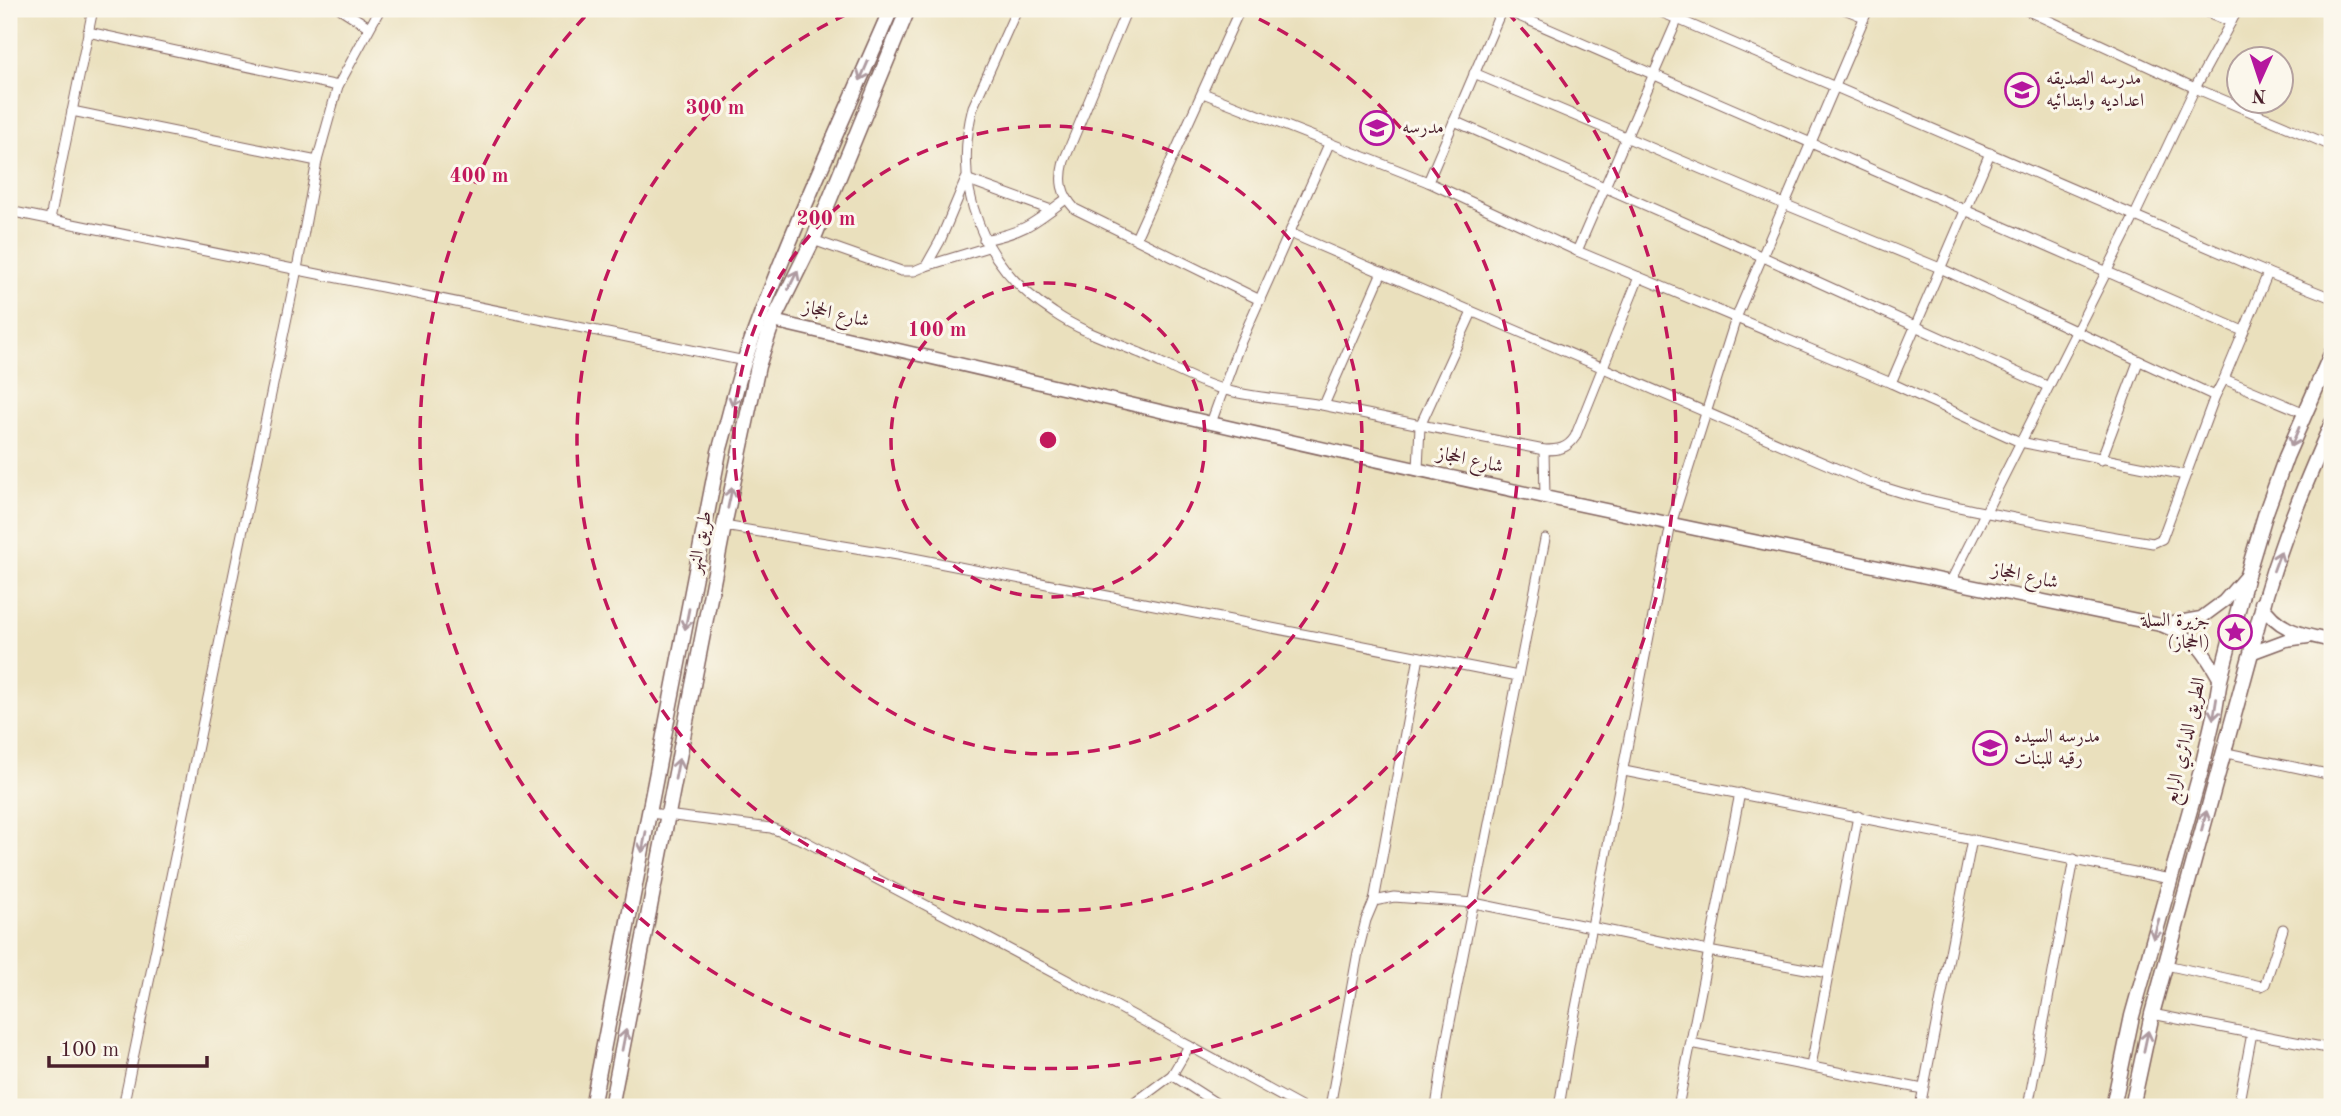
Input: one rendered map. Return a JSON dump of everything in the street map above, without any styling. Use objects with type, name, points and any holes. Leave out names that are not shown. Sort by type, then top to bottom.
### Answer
[{"type":"main road","name":"طريق النهر","points":[[592,1107],[719,452],[745,361],[797,226],[891,9]]},
{"type":"main road","name":"طريق النهر","points":[[611,1107],[724,526],[758,366],[773,321],[813,240],[908,9]]},
{"type":"main road","name":"شارع الحجاز","points":[[773,321],[1545,497],[2161,625],[2187,635],[2196,643],[2220,680]]},
{"type":"main road","name":"الطريق الدائري الرابع","points":[[2113,1107],[2133,1016],[2202,766],[2220,680],[2247,575],[2266,512],[2332,352]]},
{"type":"main road","name":"الطريق الدائري الرابع","points":[[2132,1107],[2152,1014],[2251,653],[2261,603],[2290,523],[2332,423]]},
{"type":"main road","name":"شارع الحجاز","points":[[2161,625],[2201,618],[2224,601],[2247,575]]},
{"type":"main road","points":[[2261,603],[2277,624],[2332,641]]},
{"type":"main road","points":[[2251,653],[2286,640],[2315,637]]},
{"type":"street","points":[[9,20],[11,9]]},
{"type":"street","points":[[50,219],[92,10],[78,9]]},
{"type":"street","points":[[341,9],[369,27]]},
{"type":"street","points":[[123,1107],[297,269],[317,161],[338,86],[380,9]]},
{"type":"street","points":[[1017,9],[973,107],[965,146],[966,179],[986,244],[1028,294],[1053,313],[1223,390],[1324,405],[1544,450],[1558,450],[1571,443],[1604,368],[1639,277]]},
{"type":"street","points":[[1127,9],[1064,161],[1060,175],[1061,188],[1066,199],[1075,209],[1260,300]]},
{"type":"street","points":[[1136,238],[1240,9]]},
{"type":"street","points":[[1428,182],[1503,9],[2243,331]]},
{"type":"street","points":[[1654,9],[2332,298]]},
{"type":"street","points":[[1577,251],[1682,9]]},
{"type":"street","points":[[1559,1107],[1572,1028],[1671,524],[1736,318],[1866,13],[1844,9]]},
{"type":"street","points":[[2024,9],[2048,13],[2195,88],[2332,146]]},
{"type":"street","points":[[2200,9],[2231,22]]},
{"type":"street","points":[[1951,582],[2135,215],[2195,88],[2238,9]]},
{"type":"street","points":[[88,32],[338,86]]},
{"type":"street","points":[[1474,73],[1940,268],[2215,396]]},
{"type":"street","points":[[1203,93],[1428,182],[1577,251],[1891,383],[2020,442],[2185,475]]},
{"type":"street","points":[[72,111],[317,161]]},
{"type":"street","points":[[1454,121],[2047,386]]},
{"type":"street","points":[[1211,423],[1260,300],[1329,144]]},
{"type":"street","points":[[1891,383],[1990,153]]},
{"type":"street","points":[[926,266],[966,179]]},
{"type":"street","points":[[966,179],[1051,210]]},
{"type":"street","points":[[813,240],[901,271],[914,271],[1025,229],[1066,199]]},
{"type":"street","points":[[9,211],[745,361]]},
{"type":"street","points":[[1290,233],[1706,413],[1906,496],[2153,543],[2162,539],[2215,396],[2268,273]]},
{"type":"street","points":[[1324,405],[1382,272]]},
{"type":"street","points":[[1418,469],[1420,426],[1472,312]]},
{"type":"street","points":[[2101,460],[2138,362]]},
{"type":"street","points":[[2224,379],[2305,413]]},
{"type":"street","points":[[1544,450],[1545,497]]},
{"type":"street","points":[[724,526],[898,555],[1518,676]]},
{"type":"street","points":[[1436,1107],[1446,1042],[1545,539]]},
{"type":"street","points":[[1330,1107],[1358,952],[1374,901],[1419,657]]},
{"type":"street","points":[[2222,752],[2332,775]]},
{"type":"street","points":[[1624,771],[2170,879]]},
{"type":"street","points":[[1678,1107],[1740,793]]},
{"type":"street","points":[[650,813],[771,828],[803,840],[1301,1107]]},
{"type":"street","points":[[1811,1066],[1858,817]]},
{"type":"street","points":[[1920,1107],[1972,839]]},
{"type":"street","points":[[2028,1107],[2074,859]]},
{"type":"street","points":[[1374,901],[1394,897],[1474,903],[1708,951],[1828,972]]},
{"type":"street","points":[[2165,965],[2260,986],[2265,984],[2283,929]]},
{"type":"street","points":[[2152,1014],[2332,1049]]},
{"type":"street","points":[[2238,1107],[2252,1033]]},
{"type":"street","points":[[1691,1043],[1923,1089]]},
{"type":"street","points":[[1129,1107],[1172,1075],[1189,1045]]},
{"type":"street","points":[[1172,1075],[1222,1107]]},
{"type":"place","name":"مدرسه الصديقه اعداديه وابتدائيه","points":[[2022,90]]},
{"type":"place","name":"مدرسه","points":[[1377,128]]},
{"type":"place","name":"جزيرة السلة (الحجاز)","points":[[2235,632]]},
{"type":"place","name":"مدرسه السيده رقيه للبنات","points":[[1990,748]]}]
